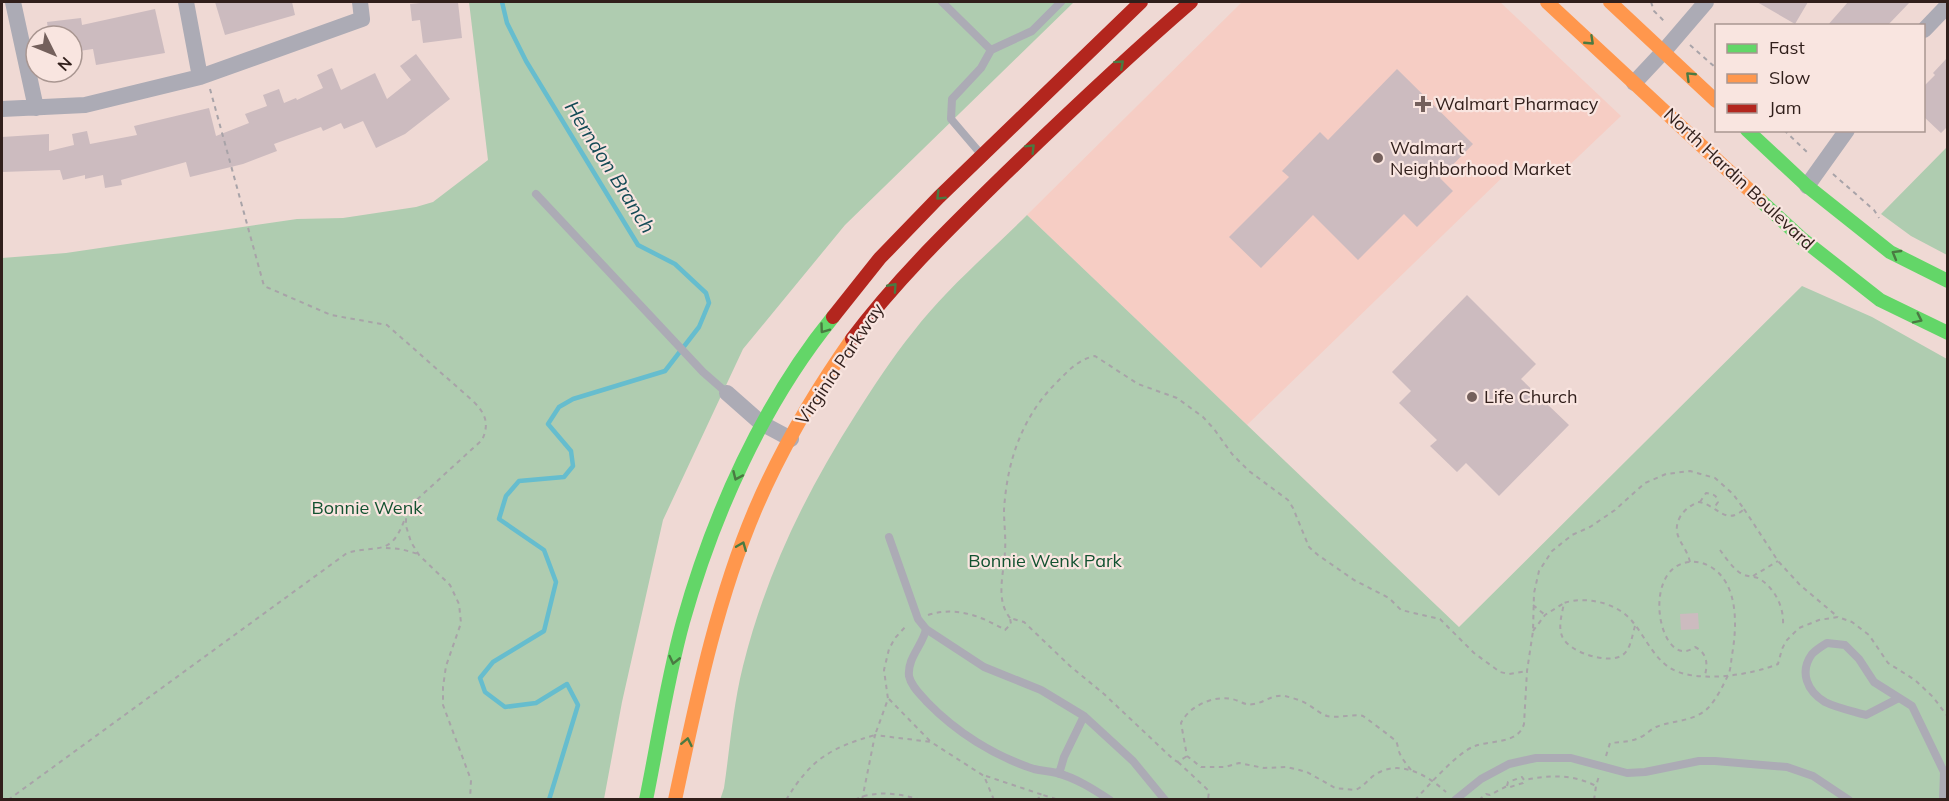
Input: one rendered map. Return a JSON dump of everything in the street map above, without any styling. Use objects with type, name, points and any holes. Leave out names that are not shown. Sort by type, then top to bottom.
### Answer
[{"type":"main road","name":"Virginia Parkway","points":[[675,800],[719,612],[738,557],[773,471],[811,402],[842,353],[885,296],[954,222],[992,165],[1141,2]]},
{"type":"main road","name":"Virginia Parkway","points":[[646,800],[671,671],[686,611],[717,521],[761,423],[821,332],[867,274],[931,205],[992,165],[1079,101],[1191,2]]},
{"type":"main road","name":"North Hardin Boulevard","points":[[1547,2],[1802,238],[1880,300],[1947,333]]},
{"type":"main road","points":[[1610,2],[1715,100]]},
{"type":"main road","points":[[1749,132],[1807,186],[1890,252],[1947,281]]},
{"type":"street","points":[[13,2],[36,108]]},
{"type":"street","points":[[186,2],[203,76]]},
{"type":"street","points":[[2,109],[85,105],[203,76],[362,19],[360,2]]},
{"type":"street","points":[[1634,83],[1706,2]]},
{"type":"street","points":[[1925,28],[1947,5]]},
{"type":"street","points":[[1807,186],[1846,132]]},
{"type":"street","points":[[727,393],[761,423],[791,440]]},
{"type":"lane","points":[[942,2],[992,50]]},
{"type":"lane","points":[[992,165],[951,119],[952,99],[981,68],[992,50],[1032,31],[1061,2]]},
{"type":"lane","points":[[536,194],[703,372],[727,393]]},
{"type":"lane","points":[[889,537],[918,619],[926,629],[984,667],[1041,690],[1084,716],[1133,760],[1166,800]]},
{"type":"lane","points":[[926,629],[924,638],[914,656],[909,677],[913,686],[947,722],[996,753],[1036,770],[1059,774],[1088,786],[1110,800]]},
{"type":"lane","points":[[1899,698],[1866,715],[1826,702],[1813,692],[1806,682],[1805,670],[1813,653],[1827,643],[1845,645],[1859,659],[1874,682],[1912,706],[1944,772],[1943,800]]},
{"type":"lane","points":[[1059,774],[1064,757],[1084,716]]},
{"type":"lane","points":[[1451,797],[1509,764],[1536,758],[1571,758],[1627,772],[1646,772],[1699,761],[1787,767],[1813,776],[1849,800]]},
{"type":"path","points":[[203,76],[264,286],[331,315],[387,325],[473,401],[483,411],[486,418],[487,425],[482,440],[411,505],[398,536],[383,548]]},
{"type":"path","points":[[862,797],[875,735],[888,699],[885,670],[889,649],[901,629],[918,619],[938,612],[967,613],[984,618],[1005,630],[1011,624],[1001,600],[1005,554],[1004,513],[1010,464],[1031,414],[1050,389],[1081,361],[1095,356],[1138,384],[1177,398],[1203,417],[1215,429],[1232,454],[1249,471],[1288,500],[1309,547],[1318,555],[1354,580],[1389,598],[1401,610],[1440,619],[1474,653],[1500,672],[1509,674],[1527,670]]},
{"type":"path","points":[[1415,800],[1462,754],[1474,746],[1515,736],[1522,730],[1536,581],[1539,571],[1552,551],[1572,535],[1590,527],[1615,510],[1645,483],[1676,472],[1690,471],[1715,478],[1725,486],[1744,509],[1778,561],[1800,585],[1838,617],[1852,622],[1869,635],[1887,663],[1915,680],[1933,697],[1947,717]]},
{"type":"path","points":[[1690,562],[1688,553],[1677,534],[1676,525],[1684,510],[1700,502],[1706,493],[1713,494],[1717,498],[1718,502],[1714,508]]},
{"type":"path","points":[[1700,502],[1705,502],[1720,515],[1729,516],[1740,513],[1744,509]]},
{"type":"path","points":[[406,518],[408,535],[419,555],[450,585],[459,604],[461,623],[446,666],[443,705],[471,780],[470,800]]},
{"type":"path","points":[[8,800],[347,553],[361,549],[383,548],[401,549],[419,555]]},
{"type":"path","points":[[1720,550],[1736,569],[1743,574],[1760,579],[1767,586],[1780,603],[1783,624]]},
{"type":"path","points":[[1753,576],[1778,561]]},
{"type":"path","points":[[1594,800],[1596,786],[1610,743],[1634,740],[1656,727],[1698,715],[1712,704],[1727,675],[1735,634],[1731,591],[1722,576],[1714,569],[1706,564],[1690,562],[1676,566],[1665,577],[1660,594],[1661,621],[1672,647],[1681,652],[1689,652],[1695,647],[1705,655],[1706,675]]},
{"type":"path","points":[[1533,631],[1545,615],[1563,603],[1575,600],[1601,603],[1624,614],[1632,621],[1655,653],[1670,668],[1681,672],[1727,675],[1753,673],[1779,664],[1786,641],[1799,628],[1819,620],[1838,617]]},
{"type":"path","points":[[1563,603],[1561,634],[1566,643],[1584,653],[1607,658],[1622,656],[1628,650],[1635,626]]},
{"type":"path","points":[[1533,605],[1545,615]]},
{"type":"path","points":[[1010,618],[1024,622],[1070,666],[1104,694],[1158,747],[1178,762],[1209,791],[1208,800]]},
{"type":"path","points":[[1411,770],[1400,755],[1392,736],[1378,728],[1366,717],[1359,714],[1341,717],[1326,715],[1317,712],[1304,702],[1277,696],[1254,704],[1241,704],[1237,700],[1226,698],[1201,704],[1195,707],[1181,723],[1186,756],[1201,767],[1225,767],[1239,763],[1264,768],[1287,767],[1307,772],[1335,788],[1346,790],[1360,788],[1373,776],[1394,767],[1411,770],[1433,782],[1451,797]]},
{"type":"path","points":[[888,699],[931,742],[984,776],[1059,800]]},
{"type":"path","points":[[786,800],[797,781],[812,764],[831,751],[853,742],[875,735],[931,742]]},
{"type":"path","points":[[1178,762],[1186,756]]},
{"type":"path","points":[[984,776],[994,800]]},
{"type":"path","points":[[1479,800],[1486,794],[1490,795],[1507,786],[1508,782],[1522,777],[1524,780],[1550,776],[1581,778],[1596,786]]},
{"type":"path","points":[[1507,786],[1510,788],[1523,783],[1524,780]]},
{"type":"path","points":[[855,800],[874,794],[912,797],[920,800]]},
{"type":"path","points":[[1036,800],[1043,795]]},
{"type":"path","points":[[1489,800],[1490,795]]},
{"type":"shaded area","points":[[1242,2],[1500,2],[1621,116],[1559,175],[1510,170],[1247,425],[1027,215]]},
{"type":"green space","name":"Bonnie Wenk","points":[[469,2],[1074,2],[845,225],[743,349],[663,520],[622,702],[604,799],[2,799],[2,258],[66,253],[297,219],[343,218],[416,207],[433,202],[488,160]]},
{"type":"green space","points":[[1947,147],[1947,255],[1911,236],[1881,214]]},
{"type":"green space","name":"Bonnie Wenk Park","points":[[1027,215],[1459,627],[1802,286],[1872,317],[1947,359],[1947,799],[720,800],[724,788],[734,711],[752,632],[775,567],[820,474],[883,372],[905,342],[954,286]]},
{"type":"building","points":[[215,2],[292,2],[295,15],[225,35]]},
{"type":"building","points":[[458,2],[462,38],[423,43],[420,20],[412,21],[410,4]]},
{"type":"building","points":[[1757,2],[1808,2],[1795,24]]},
{"type":"building","points":[[1848,2],[1910,2],[1889,24],[1829,24]]},
{"type":"building","points":[[155,9],[165,53],[96,65],[93,49],[84,50],[84,25]]},
{"type":"building","points":[[81,18],[82,24],[47,24],[47,22]]},
{"type":"building","points":[[416,54],[450,99],[405,134],[376,148],[363,121],[344,129],[341,123],[323,131],[321,127],[274,144],[277,151],[243,164],[190,177],[186,162],[121,180],[122,185],[105,188],[103,175],[85,179],[85,175],[63,180],[60,170],[2,172],[2,137],[49,134],[49,151],[74,145],[72,134],[87,131],[90,144],[137,135],[134,126],[209,108],[216,136],[249,123],[245,114],[267,106],[263,95],[279,89],[284,103],[296,98],[297,100],[323,88],[317,75],[332,68],[341,90],[375,73],[387,99],[411,80],[400,66]]},
{"type":"building","points":[[1947,58],[1947,127],[1941,133],[1925,118],[1925,85],[1935,75],[1933,73]]},
{"type":"building","name":"Walmart Neighborhood Market","points":[[1397,69],[1473,144],[1440,178],[1453,191],[1417,227],[1404,214],[1358,260],[1313,215],[1261,268],[1229,237],[1289,177],[1282,171],[1320,132],[1328,140]]},
{"type":"building","name":"Life Church","points":[[1467,295],[1536,364],[1521,379],[1569,425],[1499,496],[1466,463],[1457,472],[1430,446],[1437,440],[1399,403],[1411,391],[1392,372]]},
{"type":"building","points":[[1698,613],[1699,629],[1681,630],[1680,614]]},
{"type":"waterway","name":"Herndon Branch","points":[[502,2],[507,23],[526,61],[638,245],[675,264],[706,293],[709,303],[699,327],[665,371],[573,399],[559,407],[548,424],[571,451],[573,466],[564,477],[519,481],[506,496],[499,519],[544,550],[556,582],[544,631],[493,662],[480,678],[485,692],[505,707],[536,703],[567,684],[578,705],[549,800]]},
{"type":"traffic: fast","points":[[1749,132],[1807,186],[1890,252],[1948,281]]},
{"type":"traffic: fast","points":[[1760,200],[1801,238],[1880,300],[1948,333]]},
{"type":"traffic: fast","points":[[646,800],[677,644],[709,541],[725,501],[763,423],[784,386],[833,317]]},
{"type":"traffic: slow","points":[[1547,2],[1760,200]]},
{"type":"traffic: slow","points":[[1610,2],[1715,100]]},
{"type":"traffic: slow","points":[[675,800],[708,653],[741,545],[765,487],[787,443],[824,380],[852,339]]},
{"type":"traffic: jam","points":[[833,317],[880,258],[939,197],[1141,2]]},
{"type":"traffic: jam","points":[[852,339],[906,275],[964,215],[1096,87],[1191,2]]},
{"type":"place","name":"Walmart Pharmacy","points":[[1423,104]]},
{"type":"place","name":"Walmart Neighborhood Market","points":[[1378,158]]},
{"type":"place","name":"Life Church","points":[[1472,397]]}]
